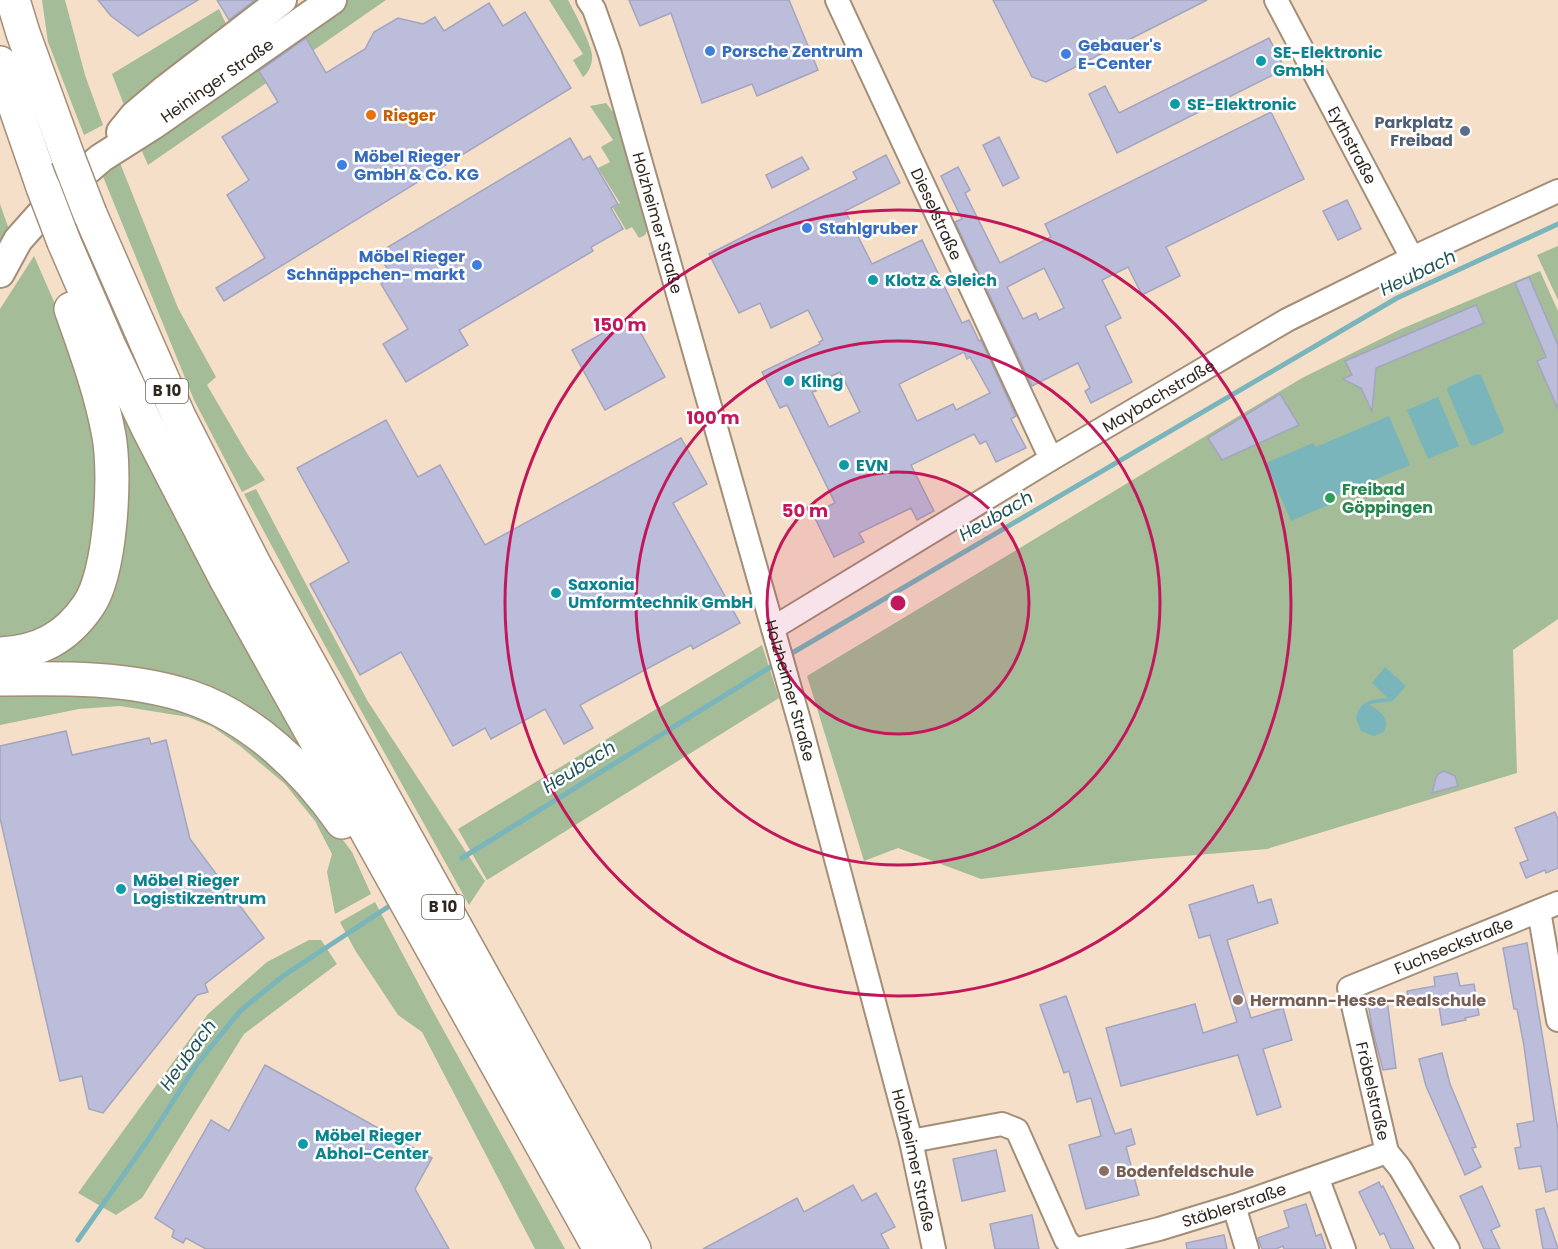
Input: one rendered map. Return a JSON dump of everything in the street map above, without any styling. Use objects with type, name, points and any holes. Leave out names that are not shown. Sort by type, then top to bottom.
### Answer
[{"type":"highway","name":"B 10","points":[[14,0],[23,33],[90,214],[179,417],[254,564],[634,1249]]},
{"type":"highway","points":[[23,33],[28,0]]},
{"type":"highway","name":"B 10","points":[[0,63],[64,242],[109,346],[205,539],[600,1249]]},
{"type":"highway","points":[[0,654],[32,650],[47,644],[72,626],[90,604],[94,595],[111,524],[113,472],[110,438],[102,401],[67,298],[64,242]]},
{"type":"highway","name":"B 10","points":[[0,679],[86,680],[140,686],[190,697],[230,716],[261,736],[296,766],[324,796],[343,824],[374,843]]},
{"type":"main road","name":"Heininger Straße","points":[[101,158],[134,116],[282,0]]},
{"type":"main road","name":"Heininger Straße","points":[[0,273],[18,240],[59,194],[101,158],[153,125],[332,0]]},
{"type":"street","name":"Holzheimer Straße","points":[[588,0],[594,9],[610,54],[787,678],[911,1142],[934,1249]]},
{"type":"street","name":"Dieselstraße","points":[[837,0],[1051,459]]},
{"type":"street","name":"Eythstraße","points":[[1276,0],[1412,258]]},
{"type":"street","name":"Maybachstraße","points":[[774,635],[1051,459],[1287,320],[1412,258],[1558,191]]},
{"type":"street","points":[[1549,907],[1558,1020]]},
{"type":"street","name":"Fuchseckstraße","points":[[1349,988],[1549,907]]},
{"type":"street","name":"Fröbelstraße","points":[[1349,988],[1387,1152],[1400,1168],[1448,1249]]},
{"type":"street","points":[[911,1142],[1002,1124],[1017,1130],[1066,1240],[1076,1249]]},
{"type":"street","name":"Stäblerstraße","points":[[1076,1249],[1161,1239],[1234,1206],[1387,1152]]},
{"type":"street","points":[[1317,1177],[1344,1249]]},
{"type":"street","points":[[1234,1206],[1247,1249]]},
{"type":"green space","points":[[42,0],[65,0],[85,75],[103,125],[84,135],[48,42]]},
{"type":"green space","points":[[348,0],[386,0],[148,165],[138,142]]},
{"type":"green space","points":[[549,0],[568,0],[586,35],[592,58],[589,70],[583,77],[573,60],[583,54]]},
{"type":"green space","points":[[219,9],[226,24],[124,105],[112,74]]},
{"type":"green space","points":[[606,103],[614,113],[647,221],[648,229],[645,235],[639,238],[632,227],[626,230],[613,208],[620,203],[598,168],[610,162],[601,147],[613,140],[590,106]]},
{"type":"green space","points":[[118,158],[178,308],[216,377],[207,385],[265,480],[242,492],[194,400],[102,174]]},
{"type":"green space","points":[[0,204],[12,238],[0,250]]},
{"type":"green space","points":[[1558,246],[1558,300],[1537,255]]},
{"type":"green space","points":[[34,256],[80,361],[100,429],[91,578],[57,624],[0,641],[0,309]]},
{"type":"green space","name":"Freibad Göppingen","points":[[1540,271],[1558,311],[1558,619],[1513,650],[1517,773],[1267,849],[1150,859],[981,879],[898,848],[864,861],[807,676],[1302,378],[1401,329]]},
{"type":"green space","points":[[112,394],[213,591],[310,759],[266,728],[0,660],[85,623]]},
{"type":"green space","points":[[256,489],[367,700],[485,881],[469,905],[324,644],[244,494]]},
{"type":"green space","points":[[762,645],[779,698],[487,880],[458,829]]},
{"type":"green space","points":[[100,692],[163,699],[240,730],[313,800],[352,852],[371,894],[335,914],[327,872],[332,854],[315,821],[285,784],[240,746],[213,727],[188,717],[120,706],[79,709],[0,725],[0,694]]},
{"type":"green space","points":[[375,902],[565,1249],[535,1249],[422,1032],[398,1015],[355,950],[340,922]]},
{"type":"green space","points":[[309,940],[321,940],[337,964],[244,1034],[142,1198],[116,1215],[78,1193],[208,1014],[267,962]]},
{"type":"water","points":[[1477,374],[1481,375],[1504,430],[1503,433],[1473,446],[1470,444],[1447,390],[1448,387]]},
{"type":"water","points":[[1438,397],[1459,446],[1428,459],[1407,410]]},
{"type":"water","points":[[1389,416],[1410,465],[1336,496],[1337,501],[1291,521],[1266,463],[1313,443],[1316,447]]},
{"type":"water","points":[[1385,667],[1406,686],[1393,701],[1369,704],[1383,715],[1386,722],[1384,732],[1374,736],[1361,731],[1356,718],[1364,704],[1372,700],[1388,698],[1372,683]]},
{"type":"building","points":[[98,0],[198,0],[138,36],[111,16]]},
{"type":"building","points":[[217,0],[255,0],[229,20]]},
{"type":"building","points":[[629,0],[789,0],[818,70],[757,96],[752,84],[702,103],[671,13],[640,26]]},
{"type":"building","name":"Gebauer's E-Center","points":[[993,0],[1207,0],[1046,82],[1032,77]]},
{"type":"building","name":"Möbel Rieger GmbH & Co. KG","points":[[489,3],[503,26],[525,12],[571,88],[224,301],[216,288],[265,258],[227,195],[249,180],[222,137],[278,102],[259,71],[306,38],[326,73],[365,49],[374,32],[398,18],[423,24],[435,17],[444,31]]},
{"type":"building","name":"SE-Elektronic","points":[[1269,38],[1285,69],[1117,153],[1089,94],[1105,86],[1119,113]]},
{"type":"building","points":[[1271,112],[1304,179],[1166,247],[1180,276],[1142,295],[1128,267],[1102,280],[1121,318],[1105,326],[1132,382],[1091,403],[1085,391],[1090,388],[1078,363],[1032,386],[955,222],[962,219],[941,176],[958,167],[970,190],[965,193],[1000,263],[1051,237],[1045,224]],"holes":[[[1044,268],[1064,308],[1039,320],[1036,313],[1023,319],[1007,287]]]},
{"type":"building","points":[[999,137],[1019,178],[1003,186],[983,145]]},
{"type":"building","name":"Möbel Rieger Schnäppchen- markt","points":[[570,138],[583,160],[590,156],[618,204],[611,208],[623,229],[591,247],[593,251],[459,330],[468,345],[406,382],[383,344],[408,329],[381,284],[392,277],[378,253]]},
{"type":"building","points":[[886,155],[900,183],[845,211],[872,264],[922,240],[962,323],[969,320],[979,341],[981,340],[1016,416],[1011,419],[1026,448],[996,462],[986,441],[980,444],[974,434],[911,465],[934,511],[917,520],[911,508],[859,533],[864,542],[834,557],[813,514],[835,503],[787,405],[780,408],[762,372],[820,344],[819,342],[823,340],[808,310],[771,328],[760,303],[739,313],[709,254],[857,179],[853,172]],"holes":[[[964,352],[967,359],[970,357],[990,393],[956,410],[953,404],[917,421],[899,384]],[[840,372],[860,412],[829,427],[812,392],[816,391],[813,385]]]},
{"type":"building","points":[[802,157],[809,169],[772,188],[766,175]]},
{"type":"building","points":[[1347,200],[1361,229],[1338,240],[1323,211]]},
{"type":"building","points":[[1529,277],[1558,345],[1558,409],[1537,361],[1546,357],[1515,283]]},
{"type":"building","points":[[1476,305],[1484,323],[1376,368],[1372,411],[1361,388],[1343,379],[1352,375],[1345,361]]},
{"type":"building","points":[[632,317],[665,377],[605,410],[572,350]]},
{"type":"building","points":[[1280,394],[1299,425],[1222,460],[1208,438]]},
{"type":"building","name":"Saxonia Umformtechnik GmbH","points":[[386,420],[418,477],[440,465],[485,545],[681,438],[707,484],[673,503],[740,623],[693,649],[691,645],[580,705],[593,728],[564,744],[545,709],[491,739],[485,728],[453,746],[401,652],[360,675],[310,584],[349,562],[297,468]]},
{"type":"building","name":"Möbel Rieger Logistikzentrum","points":[[66,731],[72,755],[149,738],[151,744],[166,740],[190,839],[264,938],[205,984],[208,992],[197,995],[103,1113],[89,1109],[82,1076],[60,1081],[0,818],[0,746]]},
{"type":"building","points":[[1444,771],[1455,776],[1458,786],[1432,793],[1438,774]]},
{"type":"building","points":[[1555,812],[1558,819],[1558,868],[1546,873],[1545,870],[1526,878],[1520,863],[1528,860],[1515,828]]},
{"type":"building","name":"Hermann-Hesse-Realschule","points":[[1253,885],[1258,903],[1271,899],[1278,923],[1227,940],[1251,1018],[1283,1008],[1292,1040],[1263,1049],[1281,1107],[1257,1115],[1238,1055],[1121,1086],[1106,1028],[1195,1004],[1203,1033],[1237,1022],[1210,935],[1199,938],[1189,905]]},
{"type":"building","points":[[1527,943],[1558,1130],[1558,1189],[1546,1192],[1541,1166],[1519,1169],[1515,1148],[1521,1147],[1517,1124],[1534,1121],[1524,1046],[1517,1009],[1514,1009],[1503,948]]},
{"type":"building","points":[[1457,973],[1460,986],[1474,984],[1479,1015],[1442,1025],[1438,1000],[1410,1006],[1407,991],[1435,986],[1434,977]]},
{"type":"building","name":"Bodenfeldschule","points":[[1066,996],[1115,1134],[1131,1129],[1135,1144],[1126,1147],[1139,1195],[1086,1209],[1069,1145],[1101,1136],[1091,1098],[1077,1102],[1069,1071],[1064,1073],[1040,1005]]},
{"type":"building","points":[[1387,1000],[1396,1068],[1383,1070],[1368,1003]]},
{"type":"building","points":[[1442,1053],[1450,1084],[1476,1147],[1472,1148],[1481,1167],[1465,1175],[1426,1086],[1419,1059]]},
{"type":"building","name":"Möbel Rieger Abhol-Center","points":[[265,1065],[432,1158],[415,1189],[449,1249],[206,1249],[186,1238],[183,1243],[172,1237],[174,1230],[155,1218],[211,1120],[229,1131]]},
{"type":"building","points":[[996,1150],[1005,1191],[962,1201],[953,1159]]},
{"type":"building","points":[[1379,1182],[1414,1249],[1391,1249],[1384,1233],[1380,1235],[1359,1192]]},
{"type":"building","points":[[853,1185],[862,1201],[876,1193],[895,1227],[881,1234],[889,1249],[703,1249],[797,1198],[804,1212]]},
{"type":"building","points":[[1482,1186],[1500,1226],[1491,1230],[1500,1249],[1484,1249],[1460,1196]]},
{"type":"building","points":[[1306,1204],[1316,1236],[1321,1234],[1326,1249],[1284,1249],[1283,1246],[1276,1249],[1262,1249],[1258,1238],[1289,1227],[1284,1211]]},
{"type":"building","points":[[1544,1208],[1558,1249],[1543,1249],[1536,1210]]},
{"type":"building","points":[[1032,1215],[1039,1249],[995,1249],[990,1224]]},
{"type":"building","points":[[1224,1235],[1227,1249],[1187,1249],[1186,1243]]},
{"type":"waterway","name":"Heubach","points":[[787,656],[1397,298],[1558,224]]},
{"type":"waterway","name":"Heubach","points":[[462,858],[777,663]]},
{"type":"waterway","name":"Heubach","points":[[78,1240],[150,1137],[197,1064],[241,1010],[283,976],[391,905]]},
{"type":"place","name":"Porsche Zentrum","points":[[710,51]]},
{"type":"place","name":"Gebauer's E-Center","points":[[1066,54]]},
{"type":"place","name":"SE-Elektronic GmbH","points":[[1261,61]]},
{"type":"place","name":"SE-Elektronic","points":[[1175,104]]},
{"type":"place","name":"Rieger","points":[[371,115]]},
{"type":"place","name":"Parkplatz Freibad","points":[[1465,131]]},
{"type":"place","name":"Möbel Rieger GmbH & Co. KG","points":[[342,165]]},
{"type":"place","name":"Stahlgruber","points":[[807,228]]},
{"type":"place","name":"Möbel Rieger Schnäppchen- markt","points":[[477,265]]},
{"type":"place","name":"Klotz & Gleich","points":[[873,280]]},
{"type":"place","name":"Kling","points":[[789,381]]},
{"type":"place","name":"EVN","points":[[844,465]]},
{"type":"place","name":"Freibad Göppingen","points":[[1330,498]]},
{"type":"place","name":"Saxonia Umformtechnik GmbH","points":[[556,593]]},
{"type":"place","name":"Möbel Rieger Logistikzentrum","points":[[121,889]]},
{"type":"place","name":"Hermann-Hesse-Realschule","points":[[1238,1000]]},
{"type":"place","name":"Möbel Rieger Abhol-Center","points":[[303,1144]]},
{"type":"place","name":"Bodenfeldschule","points":[[1104,1171]]}]
